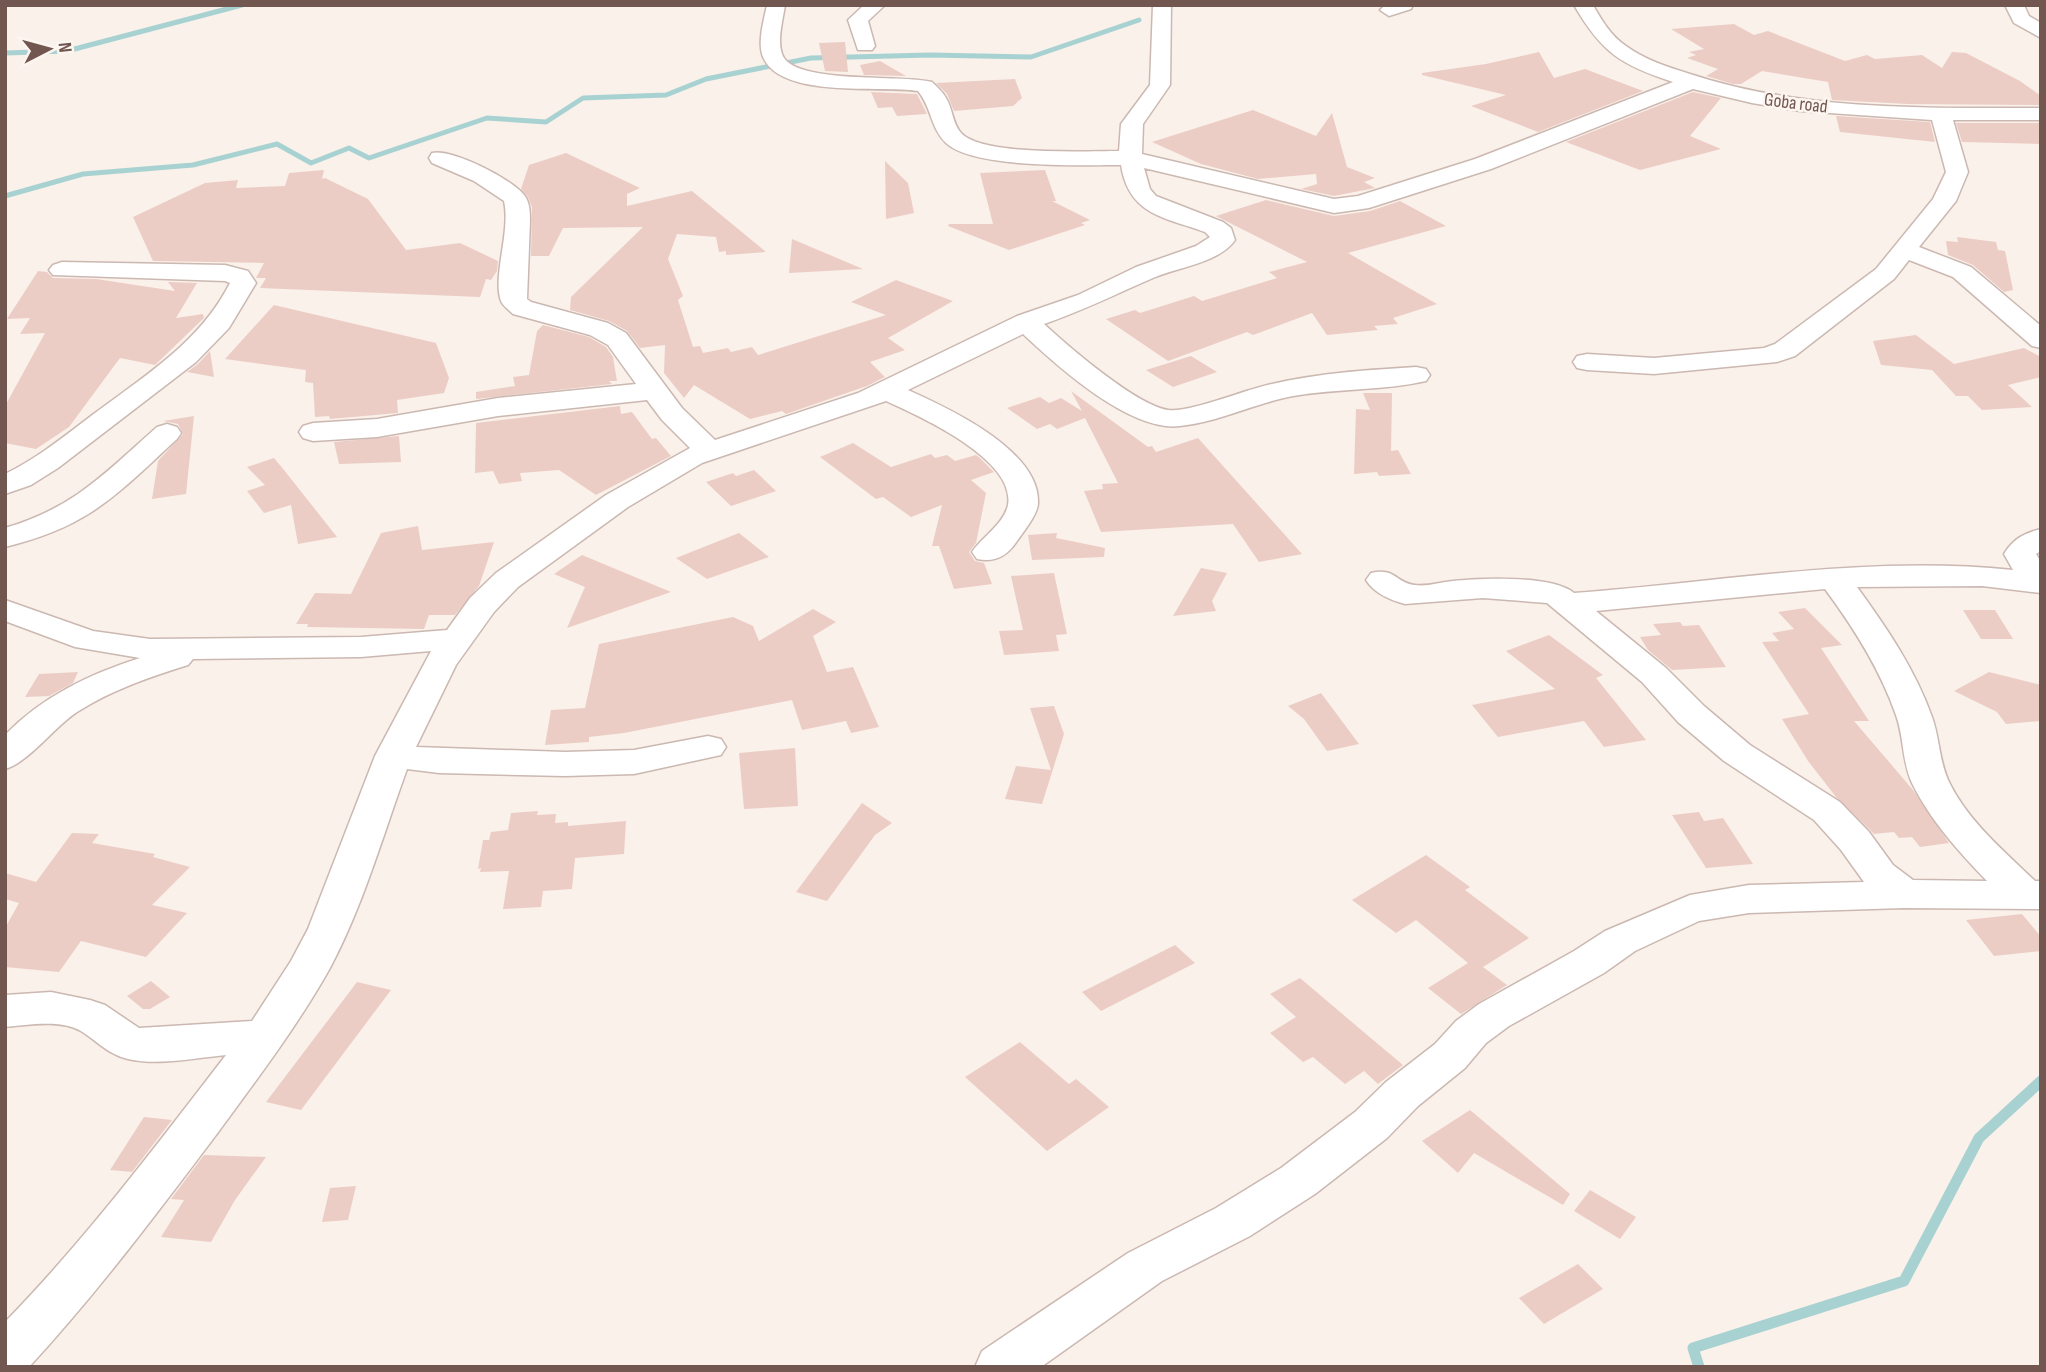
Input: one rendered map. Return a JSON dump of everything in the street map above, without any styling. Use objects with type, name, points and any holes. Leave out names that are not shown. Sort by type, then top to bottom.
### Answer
[{"type":"street","points":[[776,5],[772,53],[779,65],[792,74],[819,80],[899,82],[925,86],[937,100],[944,124],[953,138],[967,147],[985,152],[1056,158],[1132,158],[1234,181],[1320,205],[1361,202],[1483,164],[1582,123],[1690,83]]},
{"type":"street","points":[[865,46],[858,20],[876,5]]},
{"type":"street","points":[[5,1357],[70,1288],[122,1225],[265,1036],[309,967],[328,929],[393,757],[439,665],[482,605],[508,580],[545,550],[660,474],[709,451],[887,391],[1026,322],[1087,300],[1145,272],[1205,251],[1223,240],[1222,233],[1214,227],[1147,201],[1139,190],[1129,141],[1130,127],[1142,109],[1156,97],[1160,85],[1162,5]]},
{"type":"street","name":"Goba road","points":[[1583,5],[1610,44],[1644,65],[1690,83],[1740,95],[1812,105],[1941,114],[2041,114]]},
{"type":"street","points":[[2014,5],[2021,19],[2041,32]]},
{"type":"street","points":[[1587,362],[1654,366],[1720,362],[1778,354],[1885,274],[1944,201],[1957,172],[1941,114]]},
{"type":"street","points":[[440,158],[482,176],[515,198],[519,218],[512,287],[514,301],[522,308],[599,329],[617,339],[653,391],[685,429],[709,451]]},
{"type":"street","points":[[1904,250],[1962,272],[2041,340]]},
{"type":"street","points":[[5,485],[53,459],[178,362],[207,336],[237,299],[243,283],[239,276],[225,273],[62,270]]},
{"type":"street","points":[[1026,322],[1098,380],[1160,417],[1193,415],[1248,397],[1304,384],[1416,376]]},
{"type":"street","points":[[313,432],[377,428],[498,407],[653,391]]},
{"type":"street","points":[[887,391],[967,430],[1008,465],[1017,479],[1023,505],[1002,542],[988,552]]},
{"type":"street","points":[[5,538],[36,529],[87,503],[167,433]]},
{"type":"street","points":[[2038,582],[2020,554],[2024,547],[2041,538]]},
{"type":"street","points":[[1568,603],[1669,596],[1833,577],[1932,574],[2038,582]]},
{"type":"street","points":[[1833,577],[1891,661],[1915,718],[1929,781],[1982,852],[2033,895]]},
{"type":"street","points":[[1382,580],[1405,594],[1482,588],[1517,589],[1557,595],[1654,675],[1691,714],[1737,753],[1827,811],[1855,841],[1879,874],[1904,894]]},
{"type":"street","points":[[5,610],[87,640],[150,649],[203,651],[360,647],[456,639]]},
{"type":"street","points":[[5,757],[30,730],[58,706],[92,686],[203,651]]},
{"type":"street","points":[[393,757],[439,761],[565,764],[634,762],[708,747]]},
{"type":"street","points":[[1000,1367],[1145,1267],[1233,1222],[1298,1181],[1371,1125],[1402,1094],[1450,1056],[1471,1032],[1494,1015],[1620,942],[1690,909],[1749,899],[1904,894],[2033,895]]},
{"type":"street","points":[[5,1011],[51,1008],[90,1016],[129,1043],[265,1036]]},
{"type":"building","points":[[1734,24],[1754,35],[1768,31],[1845,61],[1867,55],[1875,59],[1922,55],[1942,68],[1952,52],[1966,53],[2020,81],[2041,96],[2041,105],[1908,104],[1832,100],[1828,82],[1762,71],[1741,84],[1733,84],[1706,76],[1718,69],[1687,58],[1696,55],[1689,52],[1704,49],[1671,29]]},
{"type":"building","points":[[845,42],[848,72],[825,71],[819,43]]},
{"type":"building","points":[[1539,52],[1554,78],[1585,69],[1643,91],[1538,132],[1471,106],[1506,95],[1422,75],[1422,73],[1486,64]]},
{"type":"building","points":[[880,61],[906,76],[864,75],[860,65]]},
{"type":"building","points":[[1015,79],[1022,98],[1013,106],[954,111],[947,94],[936,83]]},
{"type":"building","points":[[871,92],[917,94],[927,114],[897,116],[892,107],[878,108]]},
{"type":"building","points":[[1693,92],[1721,98],[1690,136],[1721,149],[1640,170],[1566,142]]},
{"type":"building","points":[[1253,110],[1316,136],[1332,113],[1347,167],[1375,178],[1364,182],[1375,188],[1334,196],[1301,189],[1317,184],[1316,174],[1258,179],[1201,164],[1152,142]]},
{"type":"building","points":[[1836,116],[1930,122],[1935,142],[1840,132]]},
{"type":"building","points":[[1956,123],[2041,123],[2041,144],[1962,142]]},
{"type":"building","points":[[566,153],[640,188],[627,194],[627,206],[692,191],[766,252],[726,255],[726,251],[719,252],[716,237],[677,234],[668,259],[683,296],[678,300],[693,347],[700,346],[703,353],[728,348],[731,352],[752,347],[758,355],[886,315],[851,302],[896,280],[953,301],[888,338],[905,350],[870,362],[885,377],[867,386],[786,414],[782,411],[750,419],[694,385],[684,398],[664,373],[665,345],[640,348],[627,331],[609,321],[570,310],[571,297],[643,227],[563,228],[549,256],[531,256],[532,207],[521,189],[529,165]]},
{"type":"building","points":[[885,161],[908,183],[914,213],[886,219]]},
{"type":"building","points":[[324,170],[322,179],[325,178],[368,199],[406,250],[460,243],[498,261],[497,271],[491,280],[486,279],[480,297],[260,288],[266,278],[256,278],[264,263],[153,261],[133,217],[205,183],[238,180],[236,188],[285,186],[289,173]]},
{"type":"building","points":[[1045,170],[1056,201],[1052,201],[1090,220],[1081,223],[1085,225],[1009,250],[948,226],[993,224],[980,173]]},
{"type":"building","points":[[1266,200],[1334,216],[1370,211],[1400,201],[1446,226],[1348,253],[1437,304],[1393,318],[1398,324],[1374,326],[1378,330],[1327,335],[1312,313],[1253,335],[1247,332],[1168,361],[1106,319],[1135,310],[1140,313],[1194,296],[1202,301],[1277,278],[1269,272],[1307,262],[1216,216]]},
{"type":"building","points":[[1957,237],[1996,242],[1998,250],[2005,251],[2013,290],[2004,292],[1973,265],[1948,255],[1946,241],[1958,242]]},
{"type":"building","points":[[792,239],[863,269],[789,273]]},
{"type":"building","points":[[38,271],[47,272],[53,278],[96,279],[175,291],[168,282],[197,283],[176,318],[203,314],[204,318],[155,365],[120,358],[69,427],[36,449],[5,443],[5,406],[45,333],[20,334],[30,318],[7,319]]},
{"type":"building","points":[[274,305],[436,343],[449,378],[444,393],[397,400],[398,413],[330,419],[329,416],[315,417],[313,383],[305,382],[306,370],[225,359]]},
{"type":"building","points":[[543,325],[589,337],[606,347],[613,357],[617,381],[609,381],[612,384],[476,399],[476,392],[515,386],[513,377],[529,375],[537,331]]},
{"type":"building","points":[[1916,335],[1954,364],[2024,348],[2041,357],[2041,377],[2008,385],[2032,407],[1982,410],[1968,396],[1956,396],[1932,370],[1881,365],[1873,341]]},
{"type":"building","points":[[210,351],[214,377],[187,372],[198,364]]},
{"type":"building","points":[[1191,356],[1217,372],[1173,387],[1146,370]]},
{"type":"building","points":[[1071,391],[1148,447],[1152,446],[1156,452],[1198,438],[1302,554],[1259,562],[1233,524],[1101,532],[1084,491],[1103,489],[1102,484],[1118,483],[1085,418],[1057,429],[1050,424],[1037,429],[1007,408],[1040,397],[1049,403],[1061,398],[1082,411]]},
{"type":"building","points":[[1363,393],[1392,393],[1391,451],[1398,450],[1411,474],[1354,474],[1356,409],[1370,410]]},
{"type":"building","points":[[620,406],[621,414],[632,412],[652,439],[656,438],[671,456],[596,495],[559,470],[520,473],[522,481],[499,484],[493,471],[475,473],[476,423]]},
{"type":"building","points":[[194,416],[186,494],[152,499],[158,461],[183,434],[178,424],[163,421]]},
{"type":"building","points":[[399,436],[401,462],[339,464],[334,442]]},
{"type":"building","points":[[853,443],[891,467],[931,454],[935,458],[947,455],[955,461],[976,455],[994,472],[971,480],[986,493],[976,543],[969,552],[975,561],[984,563],[992,584],[954,589],[939,546],[932,546],[942,505],[911,517],[883,497],[876,499],[820,457]]},
{"type":"building","points":[[274,458],[337,537],[298,544],[291,505],[264,513],[247,491],[265,485],[247,467]]},
{"type":"building","points":[[754,470],[776,491],[731,506],[706,482],[733,473],[736,476]]},
{"type":"building","points":[[418,526],[422,550],[494,542],[479,586],[455,615],[429,615],[424,629],[307,627],[308,624],[296,624],[315,593],[351,594],[381,533]]},
{"type":"building","points":[[739,533],[769,557],[707,579],[676,558]]},
{"type":"building","points":[[1057,533],[1056,538],[1105,548],[1104,557],[1032,560],[1028,535]]},
{"type":"building","points":[[582,555],[671,592],[567,628],[585,587],[554,574]]},
{"type":"building","points":[[1201,568],[1227,573],[1212,601],[1216,611],[1173,616]]},
{"type":"building","points":[[1054,573],[1067,634],[1056,635],[1059,651],[1004,655],[999,631],[1023,630],[1011,576]]},
{"type":"building","points":[[1805,608],[1842,645],[1821,648],[1869,721],[1854,721],[1913,790],[1949,843],[1920,847],[1912,837],[1899,838],[1894,832],[1874,834],[1836,797],[1808,761],[1782,719],[1809,714],[1762,642],[1779,641],[1772,633],[1794,629],[1778,612]]},
{"type":"building","points":[[813,609],[836,622],[813,636],[827,672],[853,667],[879,727],[851,733],[846,721],[802,730],[792,700],[624,733],[589,737],[589,742],[545,745],[551,710],[585,708],[599,644],[733,617],[753,626],[759,641]]},
{"type":"building","points":[[1963,610],[1995,610],[2013,639],[1981,639]]},
{"type":"building","points":[[1680,622],[1683,626],[1699,625],[1726,667],[1672,670],[1648,650],[1640,637],[1661,635],[1653,624]]},
{"type":"building","points":[[1549,635],[1603,675],[1596,678],[1646,740],[1604,747],[1584,721],[1498,737],[1472,705],[1555,689],[1506,651]]},
{"type":"building","points":[[78,672],[73,683],[49,696],[25,697],[39,674]]},
{"type":"building","points":[[1989,672],[2041,685],[2041,721],[2006,724],[1997,712],[1954,691]]},
{"type":"building","points":[[1321,693],[1359,744],[1327,751],[1304,719],[1288,706]]},
{"type":"building","points":[[1054,706],[1064,734],[1042,804],[1005,799],[1016,766],[1051,770],[1030,708]]},
{"type":"building","points":[[795,748],[798,806],[744,809],[739,753]]},
{"type":"building","points":[[862,803],[892,823],[875,835],[827,901],[796,892]]},
{"type":"building","points":[[538,811],[537,815],[556,814],[555,823],[568,822],[568,826],[626,821],[624,854],[575,858],[572,889],[543,891],[541,907],[503,909],[509,871],[480,872],[481,868],[478,869],[483,840],[489,840],[491,832],[508,830],[511,813]]},
{"type":"building","points":[[1699,812],[1704,821],[1723,818],[1753,864],[1706,868],[1672,815]]},
{"type":"building","points":[[72,833],[99,834],[92,843],[155,854],[153,857],[190,867],[152,905],[187,913],[146,957],[81,941],[59,972],[5,967],[5,928],[19,903],[5,899],[5,873],[36,882]]},
{"type":"building","points":[[1426,855],[1470,887],[1465,890],[1529,938],[1483,967],[1507,985],[1461,1014],[1428,988],[1468,963],[1416,920],[1396,933],[1352,900]]},
{"type":"building","points":[[2022,914],[2041,937],[2041,951],[1994,956],[1966,920]]},
{"type":"building","points":[[1175,945],[1195,963],[1101,1011],[1082,992]]},
{"type":"building","points":[[1300,978],[1403,1065],[1378,1084],[1364,1071],[1345,1084],[1313,1057],[1303,1062],[1270,1033],[1296,1017],[1270,994]]},
{"type":"building","points":[[151,981],[170,997],[150,1009],[143,1009],[127,996]]},
{"type":"building","points":[[357,982],[391,990],[301,1110],[266,1102]]},
{"type":"building","points":[[1020,1042],[1069,1084],[1076,1079],[1109,1107],[1047,1151],[965,1077]]},
{"type":"building","points":[[1470,1110],[1570,1194],[1563,1205],[1474,1153],[1458,1173],[1422,1141]]},
{"type":"building","points":[[144,1117],[172,1120],[132,1172],[110,1170]]},
{"type":"building","points":[[204,1155],[266,1157],[235,1200],[211,1242],[161,1237],[184,1200],[171,1199]]},
{"type":"building","points":[[356,1186],[348,1220],[322,1222],[330,1188]]},
{"type":"building","points":[[1590,1190],[1636,1217],[1620,1239],[1574,1211]]},
{"type":"building","points":[[1578,1264],[1603,1289],[1544,1324],[1519,1298]]},
{"type":"waterway","points":[[5,53],[67,51],[242,5]]},
{"type":"waterway","points":[[5,196],[83,174],[193,165],[277,144],[311,163],[349,148],[369,158],[487,118],[546,122],[583,98],[666,95],[706,79],[811,58],[930,55],[1031,57],[1139,20]]},
{"type":"waterway","points":[[1699,1367],[1693,1348],[1904,1281],[1979,1138],[2041,1081]]}]
